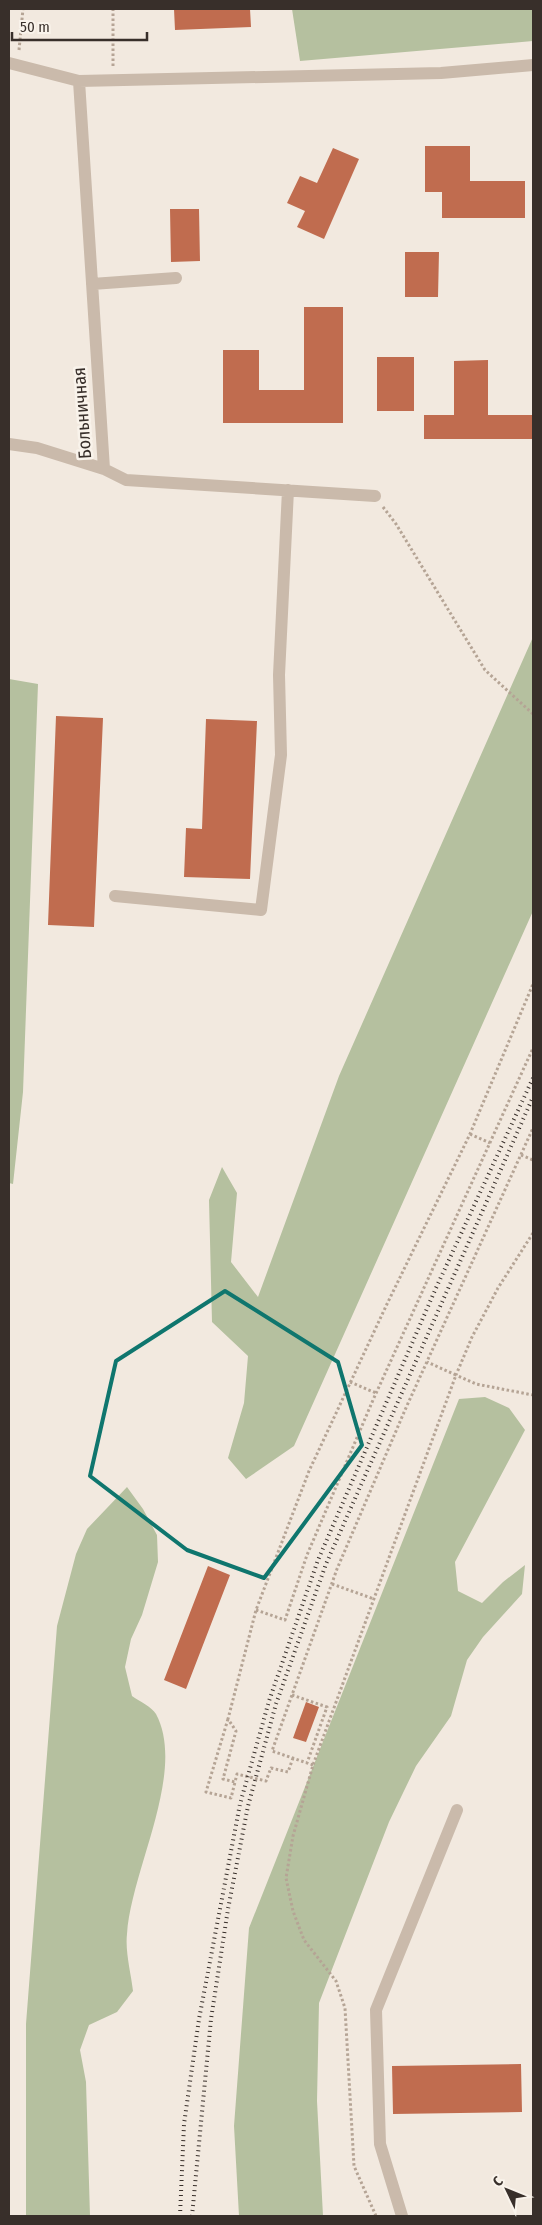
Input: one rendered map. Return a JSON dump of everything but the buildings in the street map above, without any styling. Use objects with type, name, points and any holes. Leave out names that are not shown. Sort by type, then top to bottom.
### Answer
[{"type":"street","points":[[13,64],[79,81],[441,73],[533,65]]},
{"type":"street","name":"Больничная","points":[[79,81],[104,469],[126,480],[376,496]]},
{"type":"street","points":[[92,284],[176,278]]},
{"type":"street","points":[[9,444],[36,448],[104,469]]},
{"type":"street","points":[[115,896],[261,910],[281,755],[278,675],[288,490]]},
{"type":"street","points":[[402,2216],[380,2144],[376,2010],[457,1810]]},
{"type":"path","points":[[13,64],[23,9]]},
{"type":"path","points":[[113,9],[113,80]]},
{"type":"path","points":[[376,496],[396,524],[485,670],[533,714]]},
{"type":"path","points":[[294,1758],[288,1772],[271,1768],[266,1781],[237,1774],[231,1798],[206,1792],[228,1719],[256,1610],[309,1471],[470,1134],[533,984]]},
{"type":"path","points":[[256,1610],[286,1620],[308,1555],[376,1393],[533,1048]]},
{"type":"path","points":[[313,1765],[272,1751],[332,1584],[427,1362],[533,1128]]},
{"type":"path","points":[[470,1134],[490,1143]]},
{"type":"path","points":[[521,1155],[533,1160]]},
{"type":"path","points":[[376,2216],[354,2166],[345,2008],[336,1981],[304,1940],[293,1911],[286,1878],[293,1836],[313,1765],[456,1375],[472,1337],[498,1288],[533,1233]]},
{"type":"path","points":[[427,1362],[476,1384],[533,1395]]},
{"type":"path","points":[[350,1382],[376,1393]]},
{"type":"path","points":[[332,1584],[374,1599]]},
{"type":"path","points":[[292,1695],[327,1707],[307,1763]]},
{"type":"path","points":[[228,1719],[236,1732],[223,1779],[235,1782]]},
{"type":"highlighted area","points":[[225,1291],[338,1362],[362,1445],[264,1578],[187,1550],[90,1476],[116,1361]]},
{"type":"green space","points":[[292,9],[533,9],[533,41],[300,61]]},
{"type":"green space","points":[[533,637],[533,911],[294,1446],[246,1479],[228,1458],[244,1403],[248,1356],[212,1322],[209,1200],[222,1167],[237,1193],[231,1262],[258,1297],[339,1076]]},
{"type":"green space","points":[[9,679],[38,684],[23,1092],[13,1184],[9,1183]]},
{"type":"green space","points":[[485,1397],[509,1408],[525,1430],[455,1562],[458,1591],[482,1603],[503,1582],[525,1565],[522,1594],[483,1637],[467,1660],[451,1716],[416,1766],[389,1822],[319,2003],[317,2101],[323,2216],[239,2216],[234,2126],[249,1928],[459,1399]]},
{"type":"green space","points":[[127,1487],[143,1509],[157,1535],[158,1562],[142,1615],[131,1639],[125,1667],[132,1696],[154,1711],[164,1737],[165,1764],[162,1792],[131,1909],[127,1934],[127,1955],[133,1991],[117,2012],[89,2025],[80,2050],[86,2082],[90,2216],[26,2216],[26,2024],[57,1626],[76,1554],[87,1529]]},
{"type":"railway","points":[[180,2216],[184,2124],[199,2019],[240,1804],[269,1701],[318,1560],[436,1288],[533,1078]]},
{"type":"railway","points":[[192,2216],[211,2019],[228,1909],[248,1806],[276,1704],[326,1564],[533,1097]]}]
